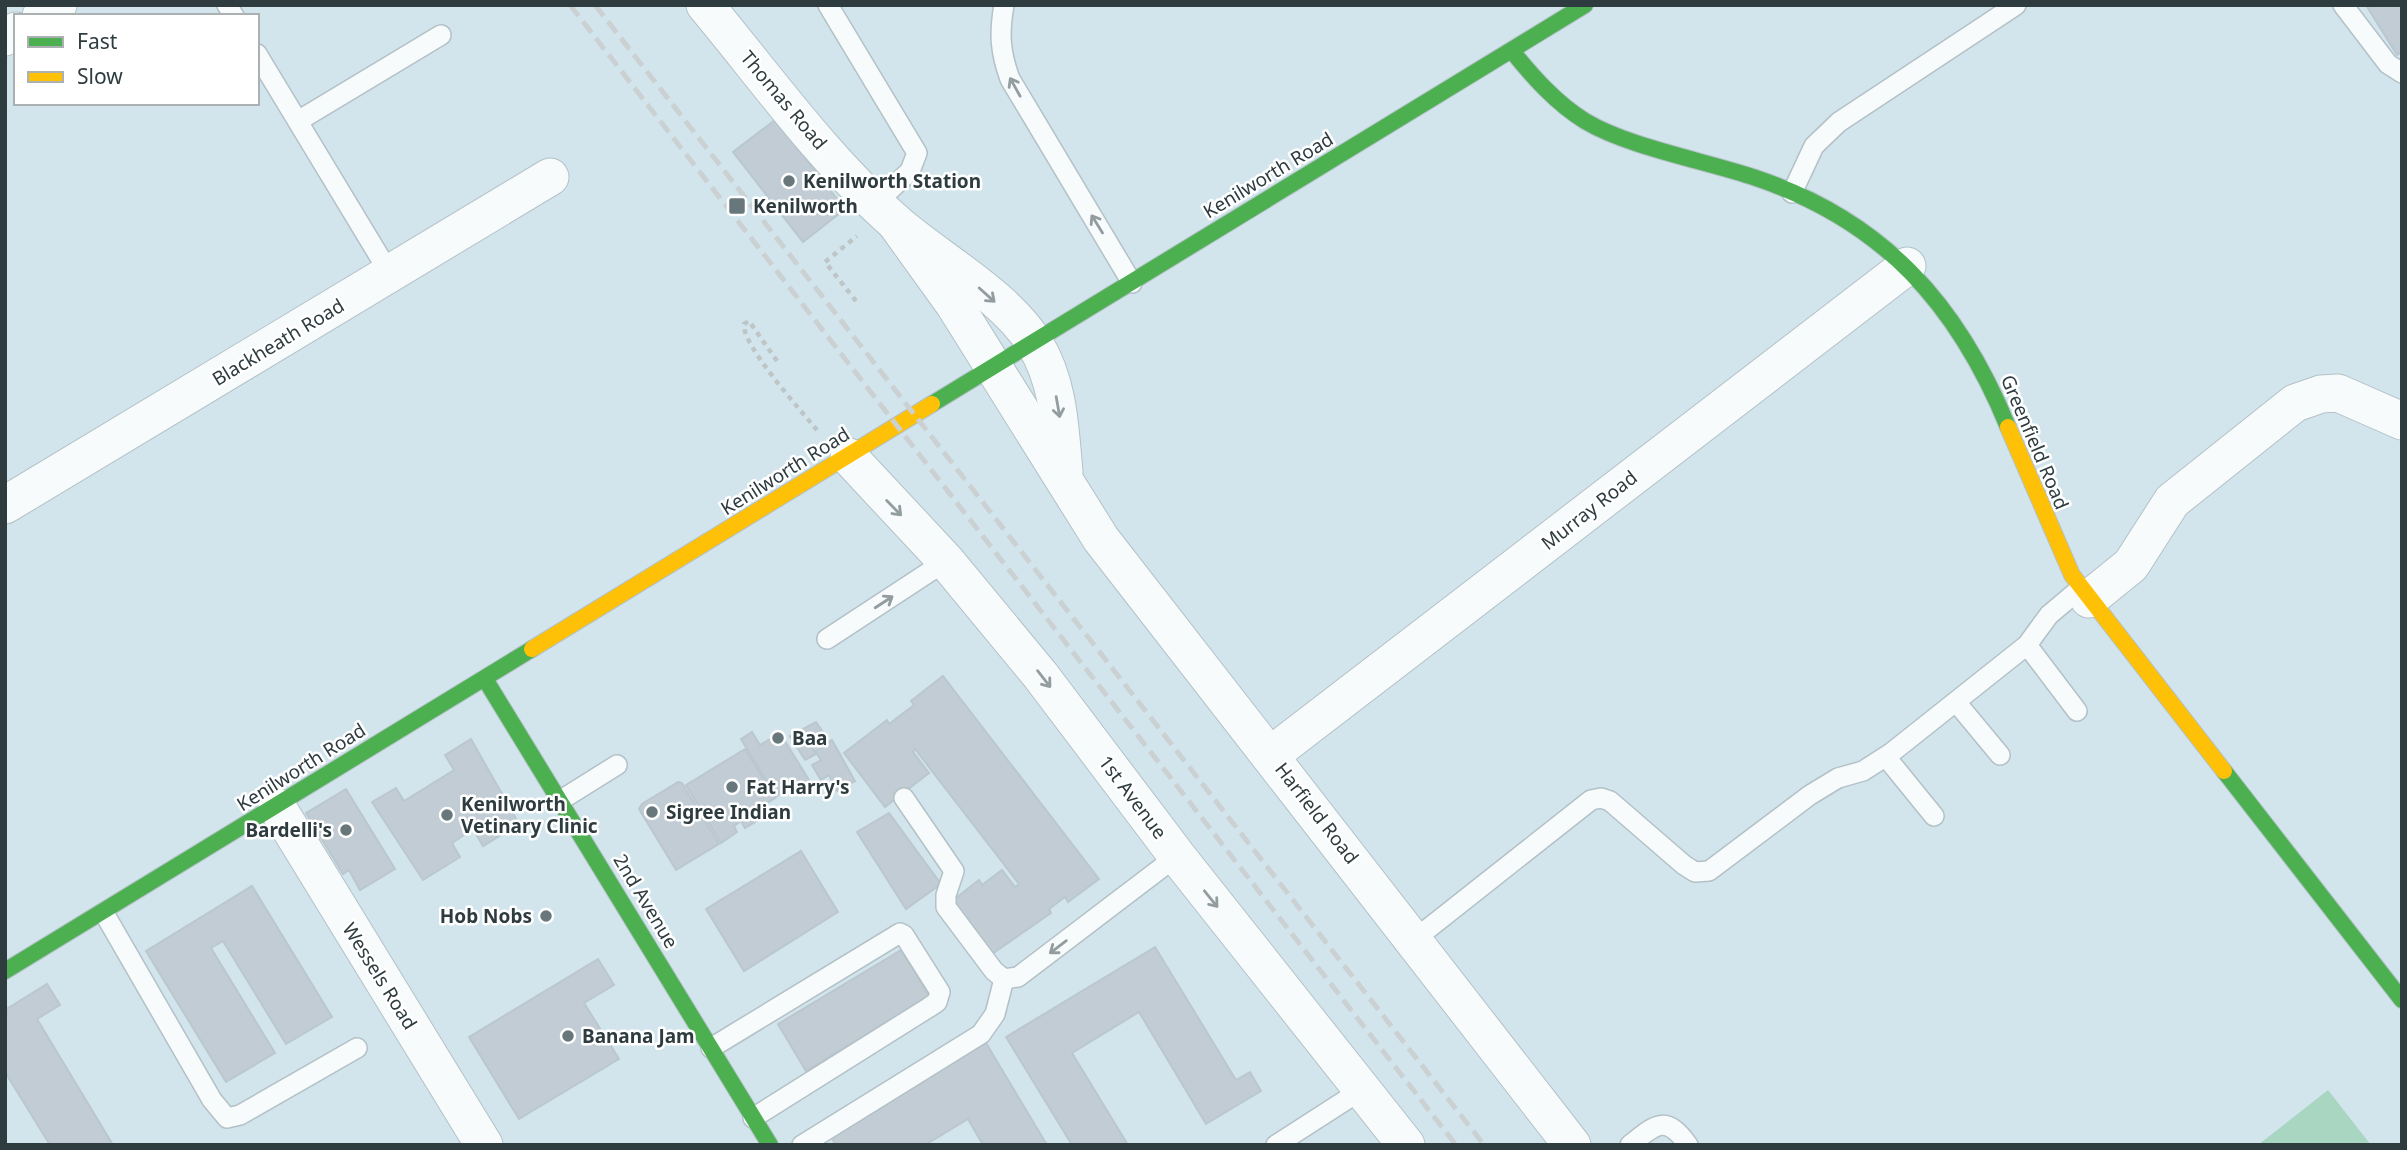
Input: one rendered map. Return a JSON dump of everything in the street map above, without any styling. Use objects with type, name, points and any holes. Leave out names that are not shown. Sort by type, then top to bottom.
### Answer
[{"type":"street","name":"Thomas Road","points":[[705,5],[840,168],[995,368]]},
{"type":"street","name":"Kenilworth Road","points":[[5,971],[1035,344],[1584,5]]},
{"type":"street","name":"Greenfield Road","points":[[1512,51],[1536,83],[1563,107],[1599,129],[1760,180],[1792,193],[1834,212],[1870,236],[1907,266],[1948,315],[1995,394],[2055,544],[2085,593],[2396,981]]},
{"type":"street","name":"Blackheath Road","points":[[5,505],[550,177]]},
{"type":"street","name":"Thomas Road","points":[[878,219],[972,282],[1022,326],[1035,344]]},
{"type":"street","name":"Murray Road","points":[[1272,754],[1907,266]]},
{"type":"street","name":"Harfield Road","points":[[1035,344],[1052,378],[1065,478]]},
{"type":"street","name":"Harfield Road","points":[[995,368],[1101,538],[1272,754],[1572,1145]]},
{"type":"street","points":[[2085,593],[2131,565],[2172,501],[2295,403],[2321,394],[2338,393],[2402,421]]},
{"type":"street","name":"1st Avenue","points":[[849,457],[946,561],[1041,676],[1177,856],[1406,1145]]},
{"type":"street","name":"2nd Avenue","points":[[485,679],[770,1145]]},
{"type":"street","name":"Wessels Road","points":[[277,807],[484,1145]]},
{"type":"lane","points":[[828,5],[917,153],[910,171],[878,219]]},
{"type":"lane","points":[[1004,5],[999,32],[1002,57],[1010,79],[1132,283]]},
{"type":"lane","points":[[1792,193],[1814,146],[1839,122],[2016,5]]},
{"type":"lane","points":[[2343,5],[2388,64],[2402,73]]},
{"type":"lane","points":[[298,121],[441,35]]},
{"type":"lane","points":[[259,57],[390,274]]},
{"type":"lane","points":[[827,639],[946,561]]},
{"type":"lane","points":[[1415,939],[1591,800],[1601,798],[1610,801],[1684,864],[1695,872],[1704,873],[1825,785],[1863,771],[1886,757],[2027,645],[2049,615],[2085,593]]},
{"type":"lane","points":[[2027,645],[2077,711]]},
{"type":"lane","points":[[1956,702],[2000,755]]},
{"type":"lane","points":[[1886,757],[1934,816]]},
{"type":"lane","points":[[561,800],[617,765]]},
{"type":"lane","points":[[904,798],[954,871],[946,895],[946,907],[994,971],[1004,979],[1018,977],[1177,856]]},
{"type":"lane","points":[[104,913],[212,1100],[227,1118],[240,1115],[357,1048]]},
{"type":"lane","points":[[711,1048],[900,933],[904,935],[940,992],[937,1002],[753,1118]]},
{"type":"lane","points":[[802,1145],[981,1034],[995,1014],[1004,979]]},
{"type":"lane","points":[[1276,1145],[1363,1089]]},
{"type":"lane","points":[[1630,1145],[1656,1125],[1665,1124],[1674,1127],[1688,1145]]},
{"type":"path","points":[[856,301],[825,262],[878,219]]},
{"type":"path","points":[[777,361],[748,321],[744,324],[744,335],[780,387],[820,434]]},
{"type":"green space","points":[[2328,1090],[2371,1145],[2258,1145]]},
{"type":"building","points":[[2366,5],[2402,5],[2402,52],[2397,55]]},
{"type":"building","name":"Kenilworth Station","points":[[775,120],[845,209],[803,242],[733,152]]},
{"type":"building","points":[[943,676],[1099,879],[1068,902],[1065,897],[1049,909],[1051,913],[992,954],[951,902],[979,880],[982,885],[1002,870],[1015,887],[1019,884],[915,749],[913,752],[929,773],[885,807],[844,753],[887,720],[889,724],[914,705],[911,701]]},
{"type":"building","points":[[816,722],[828,740],[813,749],[816,754],[805,760],[790,736]]},
{"type":"building","points":[[752,732],[760,745],[780,733],[809,780],[793,789],[790,785],[776,797],[741,739]]},
{"type":"building","name":"Kenilworth Vetinary Clinic","points":[[471,739],[519,824],[483,846],[473,829],[452,843],[460,857],[423,880],[372,802],[396,788],[404,801],[454,770],[445,755]]},
{"type":"building","points":[[832,740],[855,781],[837,791],[829,775],[821,780],[812,765],[821,760],[815,751]]},
{"type":"building","points":[[745,749],[775,798],[755,811],[760,819],[745,828],[741,821],[734,826],[737,832],[721,843],[686,785]]},
{"type":"building","points":[[678,782],[682,783],[719,844],[676,870],[639,809],[642,804]]},
{"type":"building","points":[[346,789],[395,869],[360,890],[349,870],[343,874],[306,813]]},
{"type":"building","points":[[889,813],[941,884],[906,909],[857,832]]},
{"type":"building","points":[[801,851],[838,912],[744,971],[706,909]]},
{"type":"building","points":[[252,886],[332,1017],[286,1044],[223,941],[211,948],[275,1053],[226,1082],[146,951]]},
{"type":"building","points":[[1155,947],[1236,1080],[1250,1072],[1261,1091],[1206,1124],[1139,1012],[1072,1053],[1128,1145],[1072,1145],[1006,1037]]},
{"type":"building","points":[[901,950],[929,996],[806,1071],[778,1024]]},
{"type":"building","points":[[598,959],[614,985],[584,1003],[619,1059],[519,1119],[469,1037]]},
{"type":"building","points":[[47,984],[60,1005],[37,1019],[113,1145],[50,1145],[5,1072],[5,1010]]},
{"type":"building","points":[[986,1043],[1047,1145],[983,1145],[968,1119],[925,1145],[836,1145],[831,1137]]},
{"type":"railway","points":[[570,5],[1456,1145]]},
{"type":"railway","points":[[595,5],[1484,1145]]},
{"type":"traffic: fast","points":[[932,404],[1585,5]]},
{"type":"traffic: fast","points":[[1512,51],[1546,89],[1585,121],[1623,138],[1756,178],[1802,196],[1842,218],[1879,244],[1911,273],[1940,306],[1966,343],[2008,427]]},
{"type":"traffic: fast","points":[[5,971],[532,649]]},
{"type":"traffic: fast","points":[[485,679],[770,1145]]},
{"type":"traffic: fast","points":[[2224,771],[2402,1000]]},
{"type":"traffic: slow","points":[[532,649],[932,404]]},
{"type":"traffic: slow","points":[[2008,427],[2072,575],[2224,771]]},
{"type":"place","name":"Kenilworth Station","points":[[789,181]]},
{"type":"place","name":"Kenilworth","points":[[737,206]]},
{"type":"place","name":"Baa","points":[[778,738]]},
{"type":"place","name":"Fat Harry's","points":[[732,787]]},
{"type":"place","name":"Sigree Indian","points":[[652,812]]},
{"type":"place","name":"Kenilworth Vetinary Clinic","points":[[447,815]]},
{"type":"place","name":"Bardelli's","points":[[346,830]]},
{"type":"place","name":"Hob Nobs","points":[[546,916]]},
{"type":"place","name":"Banana Jam","points":[[568,1036]]}]
